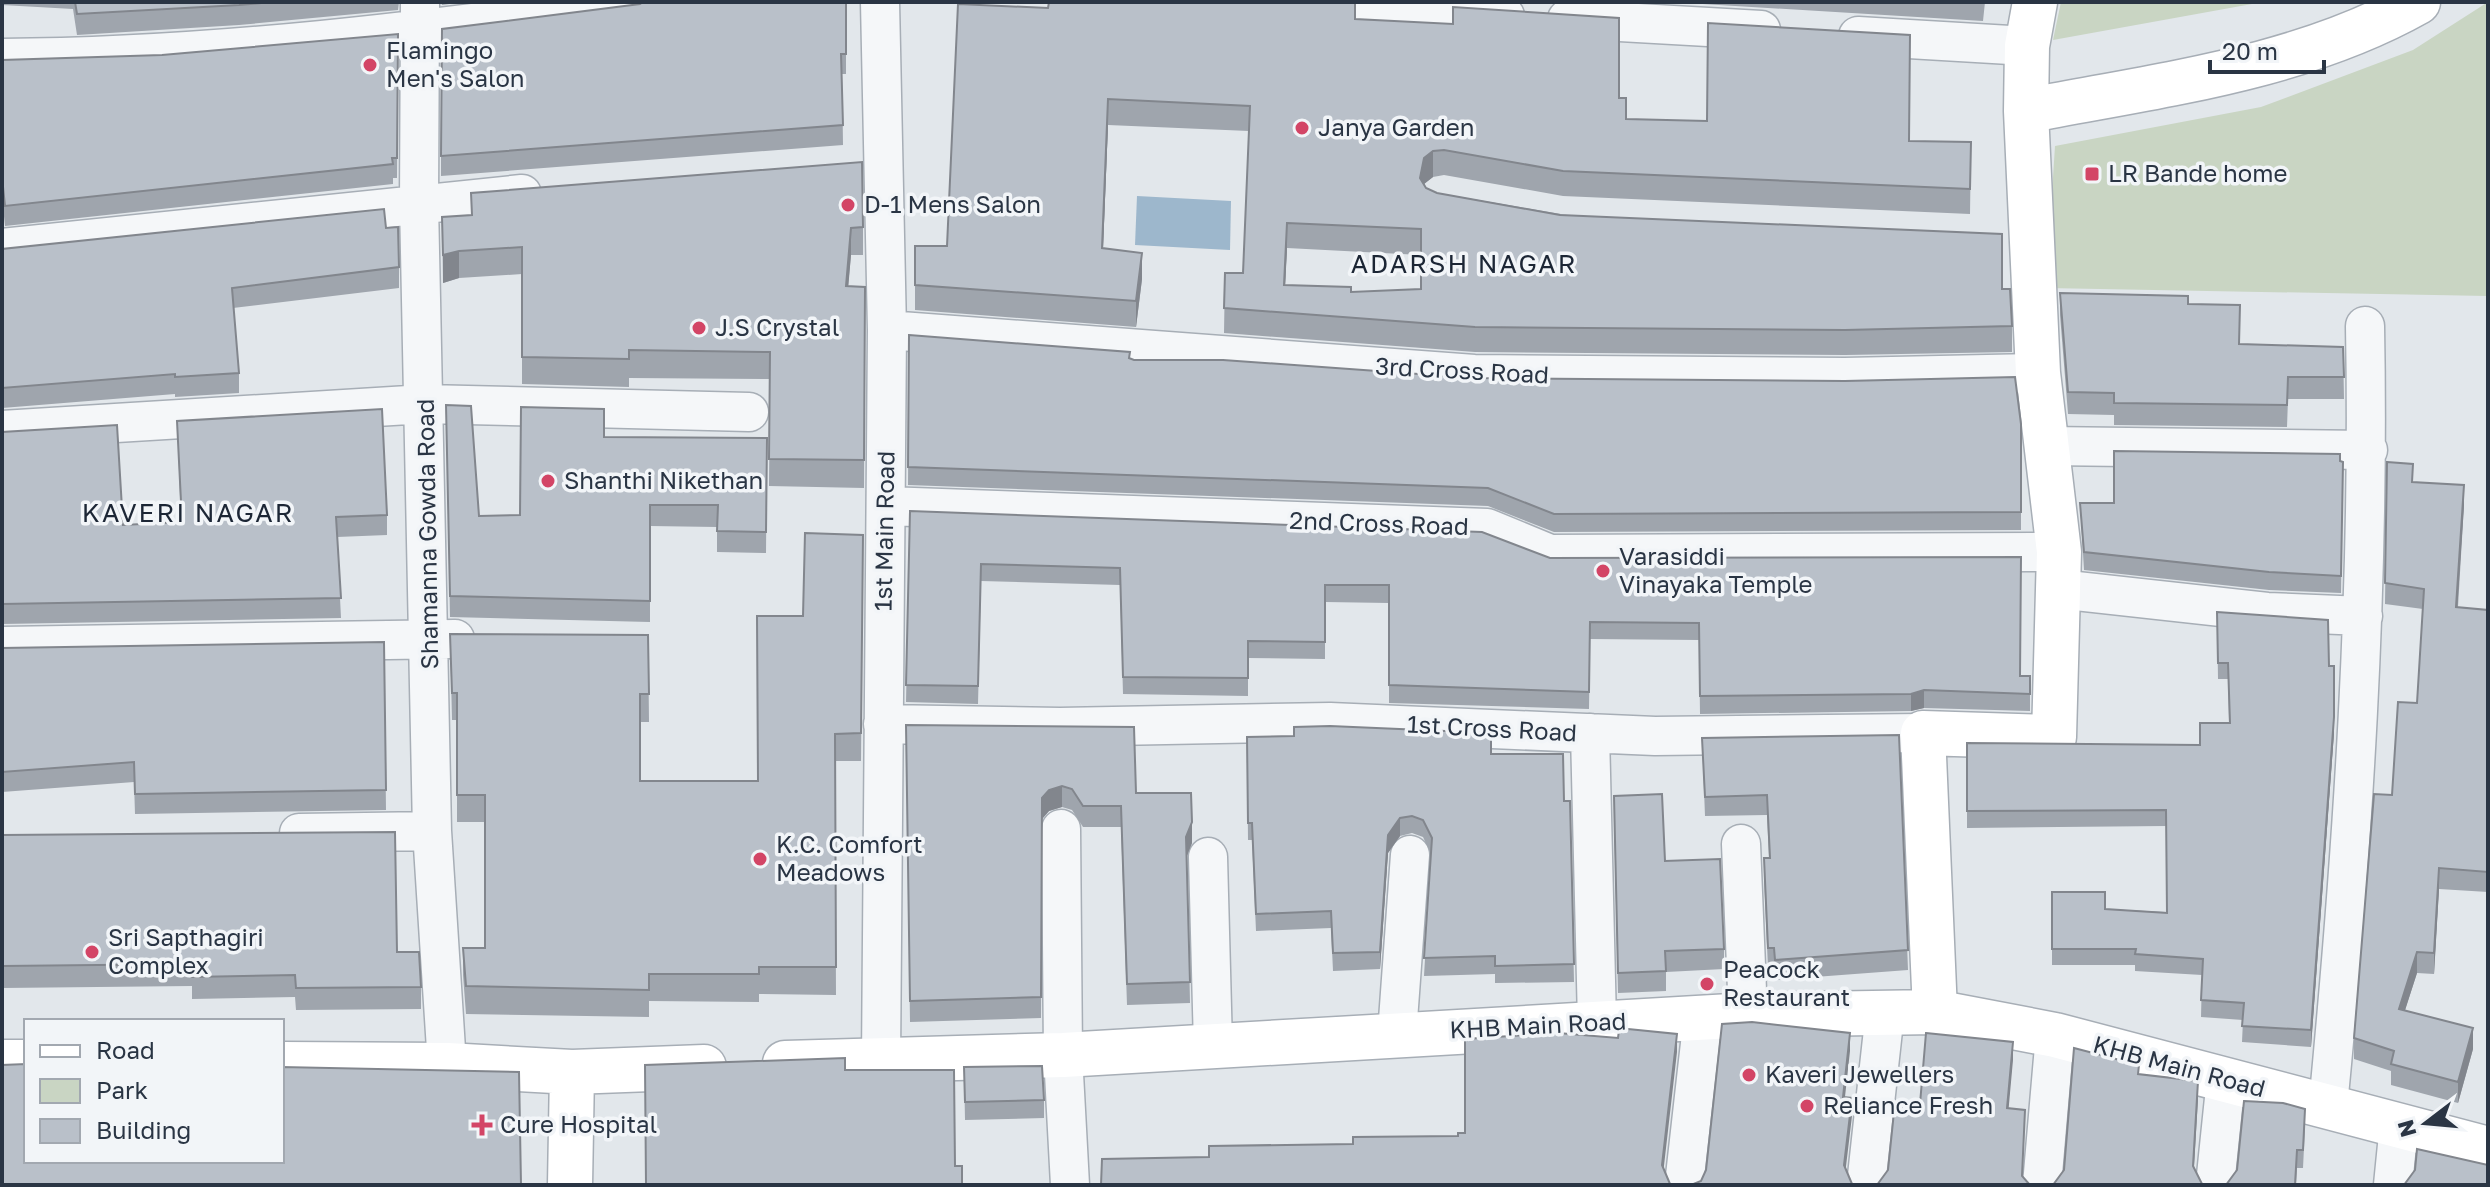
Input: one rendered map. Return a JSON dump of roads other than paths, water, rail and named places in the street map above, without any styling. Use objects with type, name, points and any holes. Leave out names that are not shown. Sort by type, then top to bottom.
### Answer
[{"type":"main road","points":[[1935,1012],[1923,733],[2054,737],[2058,570],[2038,373],[2014,238],[2026,111],[2027,46],[2035,2]]},
{"type":"main road","points":[[2026,111],[2299,53],[2354,34],[2418,2]]},
{"type":"main road","name":"KHB Main Road","points":[[284,1064],[447,1065],[572,1072],[1063,1055],[1748,1015],[1935,1012],[2055,1035],[2488,1149]]},
{"type":"main road","points":[[2,1062],[24,1062]]},
{"type":"main road","points":[[570,1185],[572,1072]]},
{"type":"street","points":[[2,58],[83,57],[420,17],[636,2]]},
{"type":"street","name":"1st Main Road","points":[[880,2],[868,165],[887,330],[881,1060]]},
{"type":"street","points":[[1312,2],[2027,46]]},
{"type":"street","name":"Shamanna Gowda Road","points":[[420,17],[419,203],[431,639],[432,831],[447,1065]]},
{"type":"street","points":[[2,248],[559,191]]},
{"type":"street","points":[[2328,1106],[2351,869],[2368,450],[2365,326]]},
{"type":"street","name":"3rd Cross Road","points":[[887,330],[1474,374],[1845,377],[2038,373]]},
{"type":"street","points":[[2,430],[425,404],[749,412]]},
{"type":"street","points":[[2047,446],[2368,450]]},
{"type":"street","name":"2nd Cross Road","points":[[886,506],[1487,528],[1550,554],[2058,570],[2267,612],[2363,616]]},
{"type":"street","points":[[2,646],[491,640]]},
{"type":"street","name":"1st Cross Road","points":[[883,724],[1060,727],[1330,722],[1655,736],[1923,733]]},
{"type":"street","points":[[1590,733],[1597,1022]]},
{"type":"street","points":[[1061,829],[1063,1055],[1070,1185]]},
{"type":"street","points":[[257,834],[432,831]]},
{"type":"street","points":[[1741,844],[1748,1015]]},
{"type":"street","points":[[1397,1034],[1410,855]]},
{"type":"street","points":[[1208,857],[1213,1046]]},
{"type":"street","points":[[1866,1185],[1885,1012]]},
{"type":"street","points":[[1684,1185],[1703,1017]]},
{"type":"street","points":[[2042,1185],[2055,1035]]},
{"type":"street","points":[[2215,1185],[2226,1079]]},
{"type":"street","points":[[2393,1185],[2399,1125]]},
{"type":"water","points":[[1137,196],[1231,201],[1230,250],[1135,245]]},
{"type":"place","name":"Flamingo Men's Salon","points":[[370,65]]},
{"type":"place","name":"Janya Garden","points":[[1302,128]]},
{"type":"place","name":"LR Bande home","points":[[2092,174]]},
{"type":"place","name":"D-1 Mens Salon","points":[[848,205]]},
{"type":"place","name":"J.S Crystal","points":[[699,328]]},
{"type":"place","name":"Shanthi Nikethan","points":[[548,481]]},
{"type":"place","name":"Varasiddi Vinayaka Temple","points":[[1603,571]]},
{"type":"place","name":"K.C. Comfort Meadows","points":[[760,859]]},
{"type":"place","name":"Sri Sapthagiri Complex","points":[[92,952]]},
{"type":"place","name":"Peacock Restaurant","points":[[1707,984]]},
{"type":"place","name":"Kaveri Jewellers","points":[[1749,1075]]},
{"type":"place","name":"Reliance Fresh","points":[[1807,1106]]},
{"type":"place","name":"Cure Hospital","points":[[482,1125]]},
{"type":"district","name":"ADARSH NAGAR","points":[[1464,264]]},
{"type":"district","name":"KAVERI NAGAR","points":[[188,513]]}]
